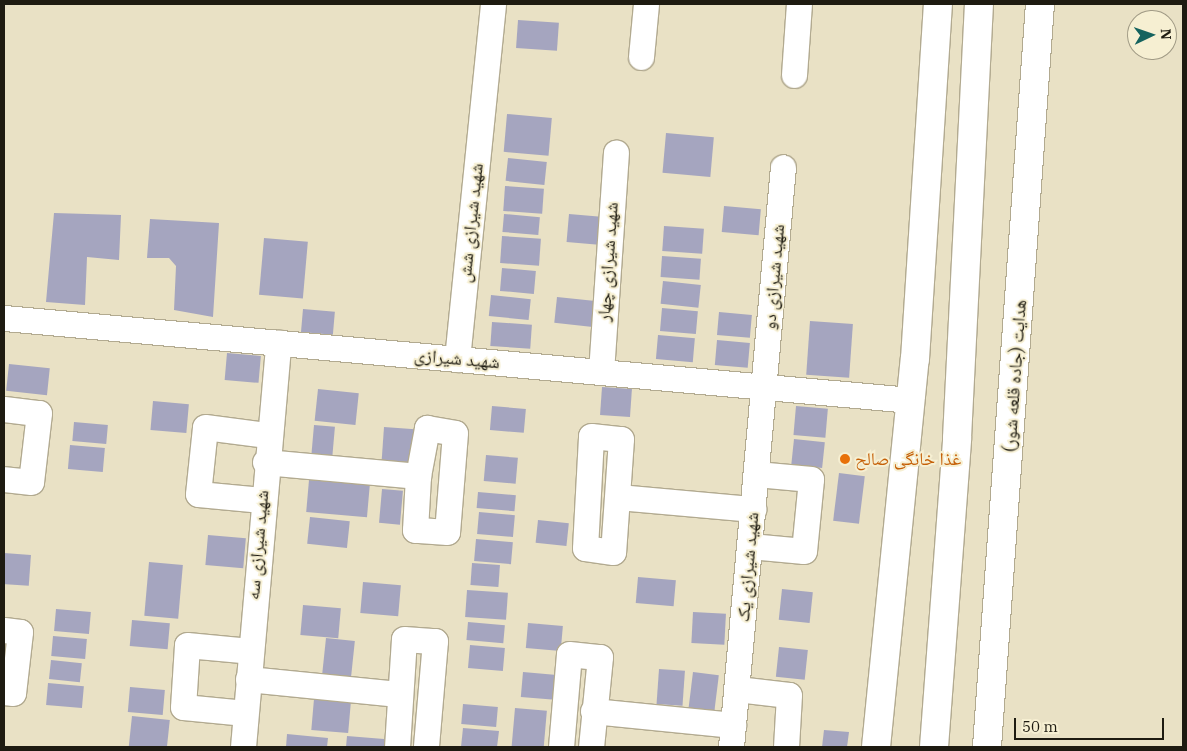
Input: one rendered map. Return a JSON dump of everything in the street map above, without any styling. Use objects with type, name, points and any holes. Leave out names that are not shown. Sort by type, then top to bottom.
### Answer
[{"type":"main road","points":[[876,747],[911,400],[938,4]]},
{"type":"main road","points":[[934,747],[958,438],[979,4]]},
{"type":"main road","name":"هدایت (جاده قلعه شور)","points":[[986,747],[1040,4]]},
{"type":"street","name":"شهید شیرازی شش","points":[[457,359],[493,4]]},
{"type":"street","points":[[641,57],[646,4]]},
{"type":"street","points":[[794,74],[799,4]]},
{"type":"street","name":"شهید شیرازی چهار","points":[[601,372],[616,153]]},
{"type":"street","name":"شهید شیرازی دو","points":[[765,386],[783,167]]},
{"type":"street","name":"شهید شیرازی","points":[[4,318],[911,400]]},
{"type":"street","name":"شهید شیرازی سه","points":[[243,747],[267,435],[278,343]]},
{"type":"street","name":"شهید شیرازی یک","points":[[732,736],[765,386]]},
{"type":"street","points":[[4,409],[39,413],[31,482],[4,479]]},
{"type":"street","points":[[262,500],[198,494],[205,428],[267,435]]},
{"type":"street","points":[[265,462],[418,476]]},
{"type":"street","points":[[750,546],[804,551],[811,479],[756,474]]},
{"type":"street","points":[[618,497],[753,509]]},
{"type":"street","points":[[4,630],[20,632],[13,693],[4,692]]},
{"type":"street","points":[[397,747],[398,694],[404,638],[435,641],[426,747]]},
{"type":"street","points":[[245,714],[183,707],[187,645],[250,651]]},
{"type":"street","points":[[561,747],[568,654],[600,657],[590,747]]},
{"type":"street","points":[[248,680],[398,694]]},
{"type":"street","points":[[737,689],[789,694],[786,747]]},
{"type":"street","points":[[593,711],[732,736]]},
{"type":"building","points":[[518,20],[559,23],[557,51],[516,48]]},
{"type":"building","points":[[507,114],[552,118],[549,156],[504,152]]},
{"type":"building","points":[[666,133],[714,137],[710,177],[663,173]]},
{"type":"building","points":[[508,158],[547,162],[544,185],[506,181]]},
{"type":"building","points":[[505,186],[544,189],[542,214],[503,211]]},
{"type":"building","points":[[724,206],[761,209],[759,235],[722,232]]},
{"type":"building","points":[[54,213],[121,215],[119,260],[87,257],[85,305],[46,302]]},
{"type":"building","points":[[504,214],[540,217],[538,235],[502,232]]},
{"type":"building","points":[[569,214],[607,217],[604,245],[567,242]]},
{"type":"building","points":[[150,219],[219,223],[213,317],[174,310],[176,266],[169,258],[147,258]]},
{"type":"building","points":[[664,226],[704,229],[702,254],[662,251]]},
{"type":"building","points":[[502,236],[541,239],[539,266],[500,263]]},
{"type":"building","points":[[264,238],[308,242],[303,299],[259,295]]},
{"type":"building","points":[[662,256],[701,259],[699,280],[661,277]]},
{"type":"building","points":[[502,268],[536,271],[534,294],[500,291]]},
{"type":"building","points":[[663,281],[701,285],[698,308],[661,304]]},
{"type":"building","points":[[491,295],[531,299],[529,320],[489,316]]},
{"type":"building","points":[[557,297],[598,301],[595,327],[554,323]]},
{"type":"building","points":[[662,308],[698,311],[696,334],[660,331]]},
{"type":"building","points":[[303,309],[335,312],[333,335],[301,332]]},
{"type":"building","points":[[719,312],[752,315],[750,338],[717,335]]},
{"type":"building","points":[[810,321],[853,324],[849,378],[806,375]]},
{"type":"building","points":[[492,322],[532,325],[530,349],[490,346]]},
{"type":"building","points":[[658,335],[695,338],[693,362],[656,359]]},
{"type":"building","points":[[717,340],[750,343],[748,368],[715,365]]},
{"type":"building","points":[[227,353],[261,356],[259,383],[225,380]]},
{"type":"building","points":[[9,364],[50,368],[47,395],[6,391]]},
{"type":"building","points":[[602,387],[632,389],[630,417],[600,415]]},
{"type":"building","points":[[318,389],[359,393],[355,425],[315,421]]},
{"type":"building","points":[[153,401],[189,404],[186,433],[150,430]]},
{"type":"building","points":[[492,406],[526,409],[524,433],[490,430]]},
{"type":"building","points":[[796,406],[828,409],[825,438],[793,435]]},
{"type":"building","points":[[74,422],[108,425],[106,444],[72,441]]},
{"type":"building","points":[[314,425],[335,427],[332,459],[311,457]]},
{"type":"building","points":[[384,427],[415,429],[413,463],[382,461]]},
{"type":"building","points":[[794,439],[825,442],[822,468],[791,465]]},
{"type":"building","points":[[70,445],[105,448],[103,472],[68,469]]},
{"type":"building","points":[[486,455],[518,458],[516,484],[484,481]]},
{"type":"building","points":[[839,473],[865,476],[859,524],[833,521]]},
{"type":"building","points":[[309,480],[370,485],[367,517],[306,512]]},
{"type":"building","points":[[382,489],[403,491],[400,525],[379,523]]},
{"type":"building","points":[[478,492],[516,495],[514,511],[477,508]]},
{"type":"building","points":[[479,512],[515,515],[513,537],[477,534]]},
{"type":"building","points":[[310,517],[350,521],[347,548],[307,544]]},
{"type":"building","points":[[538,520],[569,523],[566,546],[536,543]]},
{"type":"building","points":[[208,535],[246,538],[243,568],[205,565]]},
{"type":"building","points":[[476,539],[513,542],[511,564],[474,561]]},
{"type":"building","points":[[4,553],[31,555],[29,586],[4,584]]},
{"type":"building","points":[[149,562],[183,565],[178,619],[144,616]]},
{"type":"building","points":[[472,563],[500,565],[498,587],[470,585]]},
{"type":"building","points":[[638,577],[676,580],[674,606],[636,603]]},
{"type":"building","points":[[363,582],[401,585],[398,616],[360,613]]},
{"type":"building","points":[[782,589],[813,592],[810,623],[779,620]]},
{"type":"building","points":[[467,590],[508,593],[506,620],[465,617]]},
{"type":"building","points":[[303,605],[341,608],[338,638],[300,635]]},
{"type":"building","points":[[56,609],[91,612],[89,634],[54,631]]},
{"type":"building","points":[[693,612],[726,614],[724,645],[691,643]]},
{"type":"building","points":[[132,620],[170,623],[168,649],[130,646]]},
{"type":"building","points":[[468,622],[505,625],[503,643],[466,640]]},
{"type":"building","points":[[528,623],[563,626],[561,651],[526,648]]},
{"type":"building","points":[[53,636],[87,639],[85,659],[51,656]]},
{"type":"building","points":[[326,638],[355,641],[351,681],[322,678]]},
{"type":"building","points":[[470,645],[505,648],[503,671],[468,668]]},
{"type":"building","points":[[779,647],[808,650],[805,680],[776,677]]},
{"type":"building","points":[[51,660],[82,663],[80,682],[49,679]]},
{"type":"building","points":[[659,669],[685,671],[682,706],[657,704]]},
{"type":"building","points":[[523,672],[557,675],[555,700],[521,697]]},
{"type":"building","points":[[693,672],[719,675],[714,711],[689,708]]},
{"type":"building","points":[[48,683],[84,686],[82,708],[46,705]]},
{"type":"building","points":[[130,687],[165,690],[163,715],[128,712]]},
{"type":"building","points":[[314,699],[351,702],[348,733],[311,730]]},
{"type":"building","points":[[463,704],[498,707],[496,727],[461,724]]},
{"type":"building","points":[[515,708],[547,711],[544,747],[512,747]]},
{"type":"building","points":[[132,716],[170,720],[167,747],[129,747]]},
{"type":"building","points":[[463,728],[499,731],[497,747],[461,747]]},
{"type":"building","points":[[824,730],[849,732],[847,747],[822,747]]},
{"type":"building","points":[[287,734],[328,738],[327,747],[286,747]]},
{"type":"building","points":[[347,736],[384,739],[384,747],[346,747]]},
{"type":"place","name":"غذا خانگی صالح","points":[[845,459]]}]
